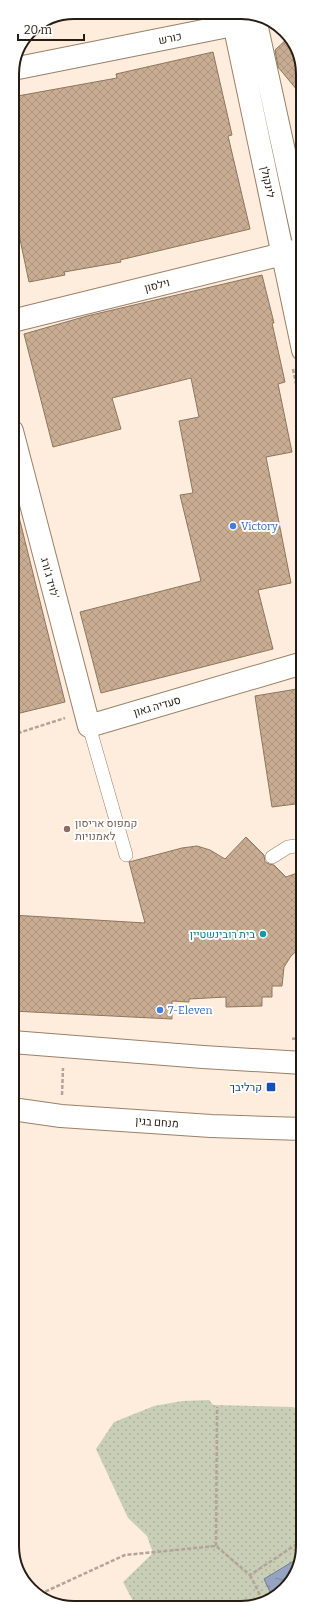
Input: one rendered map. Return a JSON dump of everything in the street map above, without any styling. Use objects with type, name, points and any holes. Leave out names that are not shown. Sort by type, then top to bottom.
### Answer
[{"type":"street","name":"כורש","points":[[19,68],[233,20]]},
{"type":"street","name":"לינקולן","points":[[233,20],[293,252],[296,281]]},
{"type":"street","name":"לינקולן","points":[[256,21],[296,210]]},
{"type":"street","name":"וילסון","points":[[19,319],[293,252]]},
{"type":"street","name":"לויד ג'ורג'","points":[[19,458],[88,726]]},
{"type":"street","name":"סעדיה גאון","points":[[88,726],[296,665]]},
{"type":"street","points":[[19,1043],[296,1063]]},
{"type":"street","name":"מנחם בגין","points":[[19,1110],[61,1116],[211,1126],[296,1129]]},
{"type":"lane","points":[[88,726],[126,855]]},
{"type":"lane","points":[[272,857],[288,847],[296,846]]},
{"type":"path","points":[[19,732],[67,718],[88,726]]},
{"type":"path","points":[[61,1116],[64,1046]]},
{"type":"path","points":[[216,1546],[217,1407]]},
{"type":"path","points":[[250,1575],[296,1545]]},
{"type":"path","points":[[44,1592],[125,1555],[216,1546],[250,1575],[261,1597]]},
{"type":"green space","points":[[209,1400],[213,1405],[293,1407],[296,1408],[295,1556],[289,1573],[274,1590],[268,1594],[248,1601],[133,1601],[123,1582],[153,1553],[147,1536],[128,1518],[96,1449],[114,1422],[154,1406],[182,1401]]},
{"type":"water","points":[[294,1561],[289,1573],[270,1592],[264,1579]]},
{"type":"building","points":[[285,41],[296,67],[296,89],[278,67],[275,50]]},
{"type":"building","points":[[213,52],[232,135],[228,136],[250,229],[120,260],[121,262],[64,272],[65,275],[29,282],[19,234],[19,96],[117,78],[116,74]]},
{"type":"building","points":[[262,275],[274,323],[272,323],[285,382],[278,384],[292,452],[266,457],[291,583],[258,590],[273,649],[101,693],[80,612],[201,581],[180,495],[193,493],[179,421],[199,417],[191,378],[112,398],[121,429],[53,447],[24,334],[87,316]]},
{"type":"building","points":[[19,517],[65,702],[19,713]]},
{"type":"building","points":[[296,689],[296,804],[272,807],[255,696]]},
{"type":"building","points":[[246,837],[264,855],[265,862],[274,865],[286,877],[296,873],[296,951],[284,967],[282,986],[272,986],[272,997],[262,997],[262,1006],[226,1007],[226,997],[189,999],[189,1002],[172,1001],[172,1019],[19,1011],[19,915],[145,923],[129,862],[182,848],[197,846],[210,850],[225,859]]},
{"type":"place","name":"Victory","points":[[233,526]]},
{"type":"place","name":"קמפוס אריסון לאמנויות","points":[[67,829]]},
{"type":"place","name":"בית רובינשטיין","points":[[263,934]]},
{"type":"place","name":"7-Eleven","points":[[160,1010]]},
{"type":"place","name":"קרליבך","points":[[271,1087]]}]
